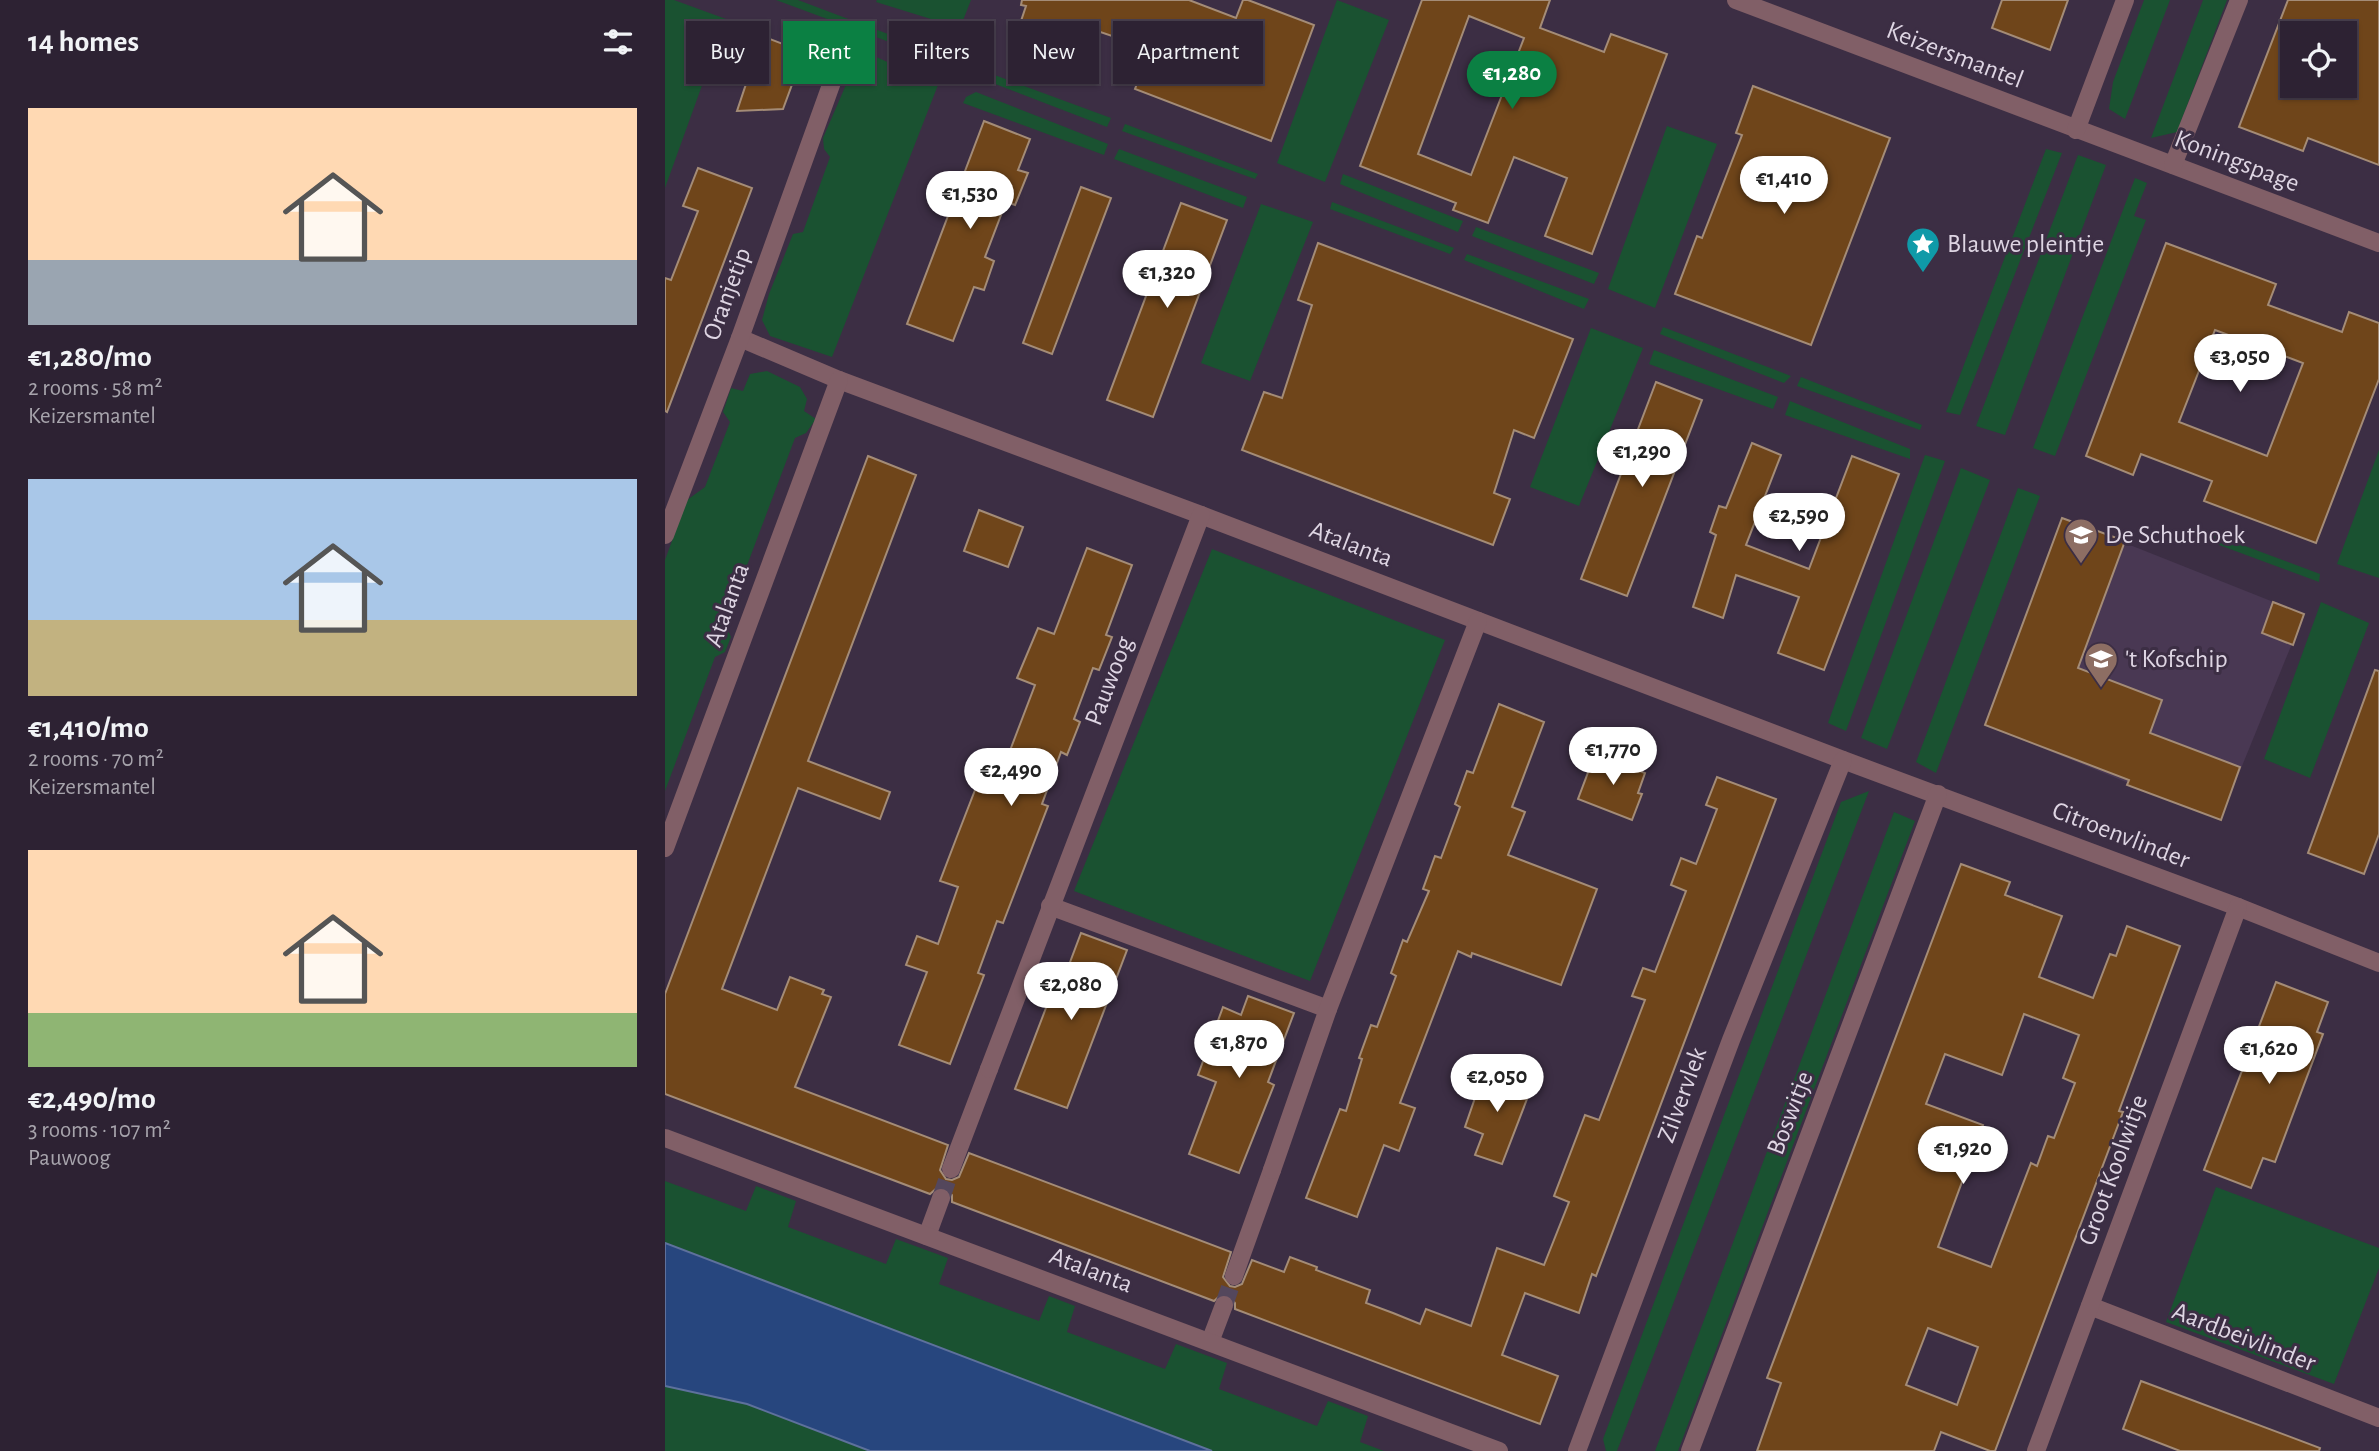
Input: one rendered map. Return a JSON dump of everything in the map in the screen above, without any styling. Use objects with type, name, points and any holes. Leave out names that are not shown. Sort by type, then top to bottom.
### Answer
[{"type":"street","name":"Keizersmantel","points":[[1736,0],[2077,130]]},
{"type":"street","points":[[2077,130],[2125,0]]},
{"type":"street","points":[[2173,165],[2239,0]]},
{"type":"street","name":"Oranjetip","points":[[665,535],[832,84]]},
{"type":"street","name":"Koningspage","points":[[2077,130],[2379,243]]},
{"type":"street","name":"Atalanta","points":[[740,338],[839,380],[1843,760]]},
{"type":"street","name":"Atalanta","points":[[665,848],[839,380]]},
{"type":"street","name":"Pauwoog","points":[[951,1169],[1201,515]]},
{"type":"street","points":[[1234,1276],[1328,1009],[1478,621]]},
{"type":"street","name":"Citroenvlinder","points":[[1843,760],[2238,907],[2379,963]]},
{"type":"street","name":"Zilvervlek","points":[[1577,1451],[1731,1040],[1843,760]]},
{"type":"street","name":"Boswitje","points":[[1690,1451],[1938,794]]},
{"type":"street","points":[[1050,906],[1328,1009]]},
{"type":"street","name":"Groot Koolwitje","points":[[2036,1451],[2238,907]]},
{"type":"street","name":"Atalanta","points":[[665,1138],[1499,1451]]},
{"type":"street","points":[[927,1236],[941,1198]]},
{"type":"street","points":[[1210,1342],[1224,1305]]},
{"type":"street","name":"Aardbeivlinder","points":[[2089,1306],[2379,1418]]},
{"type":"shaded area","points":[[2062,518],[2304,614],[2220,820],[1985,725]]},
{"type":"green space","points":[[665,0],[674,0],[726,19],[686,21],[686,84],[703,84],[665,188]]},
{"type":"green space","points":[[776,0],[798,0],[854,21],[833,21]]},
{"type":"green space","points":[[971,0],[963,21],[937,21],[876,2]]},
{"type":"green space","points":[[1337,0],[1389,20],[1325,182],[1277,163]]},
{"type":"green space","points":[[2144,0],[2170,0],[2125,119],[2109,109],[2113,82]]},
{"type":"green space","points":[[2203,0],[2227,0],[2177,132],[2151,138]]},
{"type":"green space","points":[[875,29],[889,34],[889,42],[875,37]]},
{"type":"green space","points":[[875,56],[889,63],[889,84],[938,85],[832,357],[770,336],[762,320],[769,294],[793,234],[803,232],[830,157],[824,149],[823,138],[846,84],[875,84]]},
{"type":"green space","points":[[994,75],[1008,80],[1008,84],[1019,84],[1111,118],[1107,127],[994,84]]},
{"type":"green space","points":[[976,92],[1108,144],[1104,155],[963,103],[966,97]]},
{"type":"green space","points":[[1125,124],[1258,174],[1255,179],[1122,131]]},
{"type":"green space","points":[[1667,126],[1717,144],[1655,308],[1608,289]]},
{"type":"green space","points":[[1119,149],[1247,197],[1243,208],[1114,159]]},
{"type":"green space","points":[[2046,149],[2062,153],[1960,415],[1946,412]]},
{"type":"green space","points":[[2078,155],[2106,165],[2005,435],[1976,426]]},
{"type":"green space","points":[[1343,174],[1463,221],[1458,232],[1340,184]]},
{"type":"green space","points":[[2135,178],[2147,183],[2134,216],[2146,220],[2055,456],[2033,448]]},
{"type":"green space","points":[[1332,202],[1454,248],[1450,254],[1330,209]]},
{"type":"green space","points":[[1261,204],[1313,222],[1250,381],[1201,363]]},
{"type":"green space","points":[[1476,227],[1599,273],[1594,284],[1472,236]]},
{"type":"green space","points":[[1467,254],[1589,299],[1584,309],[1464,260]]},
{"type":"green space","points":[[1663,327],[1791,376],[1784,383],[1660,334]]},
{"type":"green space","points":[[1591,328],[1643,348],[1579,506],[1530,487]]},
{"type":"green space","points":[[1654,350],[1778,397],[1773,409],[1649,364]]},
{"type":"green space","points":[[767,371],[800,387],[807,399],[804,411],[816,419],[806,433],[795,438],[725,624],[731,637],[725,652],[715,657],[665,791],[665,560],[687,500],[705,487],[730,422],[723,412],[731,388],[743,391],[750,374]]},
{"type":"green space","points":[[1801,377],[1922,425],[1920,430],[1797,386]]},
{"type":"green space","points":[[1790,401],[1910,449],[1910,459],[1785,415]]},
{"type":"green space","points":[[2379,450],[2379,578],[2337,564]]},
{"type":"green space","points":[[1925,455],[1945,461],[1846,731],[1828,723]]},
{"type":"green space","points":[[1961,468],[1990,480],[1887,749],[1861,738]]},
{"type":"green space","points":[[2018,488],[2040,496],[1936,773],[1916,762]]},
{"type":"green space","points":[[2194,527],[2320,574],[2319,582],[2192,535]]},
{"type":"green space","points":[[1212,549],[1445,640],[1310,981],[1074,891]]},
{"type":"green space","points":[[2321,602],[2369,623],[2310,778],[2264,759]]},
{"type":"green space","points":[[1869,791],[1617,1451],[1606,1451],[1603,1439],[1841,802]]},
{"type":"green space","points":[[1894,812],[1915,821],[1678,1451],[1655,1451]]},
{"type":"green space","points":[[665,1181],[746,1211],[756,1186],[796,1201],[788,1227],[886,1264],[896,1239],[948,1258],[939,1284],[1039,1321],[1049,1296],[1075,1306],[1067,1332],[1165,1369],[1176,1344],[1227,1363],[1219,1389],[1317,1426],[1328,1401],[1368,1416],[1360,1442],[1384,1451],[1212,1451],[665,1243]]},
{"type":"green space","points":[[2216,1187],[2379,1248],[2379,1268],[2334,1384],[2166,1322]]},
{"type":"green space","points":[[665,1386],[747,1404],[870,1451],[665,1451]]},
{"type":"water","points":[[665,1243],[1212,1451],[870,1451],[747,1404],[665,1386]]},
{"type":"building","points":[[1022,0],[1189,0],[1236,18],[1243,0],[1248,0],[1314,25],[1271,141],[1135,89],[1137,84],[1263,84],[1263,21],[1113,21],[1113,36],[1099,31],[1099,21],[1021,21],[1026,6],[1021,5]]},
{"type":"building","points":[[1422,0],[1550,0],[1540,28],[1604,52],[1611,34],[1667,54],[1592,254],[1545,236],[1567,178],[1514,157],[1488,223],[1453,210],[1456,203],[1360,166]],"holes":[[[1469,16],[1524,38],[1471,175],[1418,154]]]},
{"type":"building","points":[[2002,0],[2068,0],[2050,50],[1992,28]]},
{"type":"building","points":[[2288,0],[2379,0],[2379,165],[2308,138],[2303,151],[2239,127]]},
{"type":"building","points":[[769,39],[783,44],[783,84],[792,84],[783,109],[737,111],[746,84],[769,84]]},
{"type":"building","points":[[1753,86],[1890,138],[1811,345],[1675,294],[1697,236],[1702,238],[1742,135],[1736,133]]},
{"type":"building","points":[[984,121],[1030,139],[1018,170],[1028,173],[1015,205],[1006,202],[985,257],[994,261],[984,290],[974,287],[953,341],[907,324]]},
{"type":"building","points":[[698,168],[752,188],[667,412],[665,278],[671,280],[698,211],[683,206]]},
{"type":"building","points":[[1081,187],[1111,198],[1052,354],[1023,343]]},
{"type":"building","points":[[1181,203],[1227,220],[1153,417],[1107,400]]},
{"type":"building","points":[[1318,243],[1573,339],[1534,438],[1514,430],[1494,493],[1510,499],[1493,545],[1242,450],[1264,392],[1282,398],[1312,305],[1298,300]]},
{"type":"building","points":[[2166,243],[2276,284],[2268,305],[2342,332],[2349,312],[2379,323],[2379,379],[2316,543],[2204,501],[2212,481],[2141,454],[2133,475],[2086,456]],"holes":[[[2215,330],[2303,363],[2267,456],[2179,422]]]},
{"type":"building","points":[[1656,382],[1702,400],[1627,596],[1581,579]]},
{"type":"building","points":[[1752,443],[1781,455],[1746,545],[1809,569],[1852,456],[1899,474],[1824,670],[1778,653],[1799,597],[1736,575],[1723,618],[1693,607],[1716,535],[1710,532],[1719,506],[1726,508]]},
{"type":"building","points":[[868,456],[916,475],[808,761],[890,792],[880,819],[798,788],[722,989],[777,1010],[790,977],[824,990],[822,994],[831,997],[795,1087],[948,1145],[940,1170],[946,1179],[959,1177],[969,1153],[1231,1252],[1223,1277],[1230,1286],[1242,1284],[1252,1260],[1284,1272],[1290,1257],[1317,1267],[1316,1270],[1370,1290],[1366,1303],[1420,1324],[1426,1309],[1471,1326],[1497,1248],[1544,1265],[1569,1202],[1554,1196],[1585,1115],[1599,1120],[1645,1000],[1632,996],[1643,968],[1655,972],[1686,891],[1671,885],[1681,858],[1696,864],[1717,809],[1706,805],[1717,777],[1776,799],[1596,1276],[1592,1274],[1579,1313],[1525,1293],[1502,1355],[1558,1376],[1540,1424],[1235,1309],[1235,1303],[1229,1295],[1222,1294],[1214,1301],[952,1202],[952,1195],[946,1188],[938,1187],[930,1194],[665,1094],[665,994]]},
{"type":"building","points":[[979,510],[1023,527],[1008,567],[964,551]]},
{"type":"building","points":[[2062,518],[2125,541],[2078,668],[2162,700],[2150,733],[2240,767],[2221,820],[2127,785],[2129,780],[1985,725]]},
{"type":"building","points":[[1087,548],[1132,565],[1106,635],[1112,637],[1099,670],[1093,668],[1074,719],[1080,722],[1067,755],[1061,752],[1042,804],[1048,806],[1003,923],[997,921],[978,973],[984,975],[950,1064],[899,1045],[927,972],[906,965],[917,936],[938,944],[958,887],[940,881],[989,754],[1006,761],[1035,685],[1017,678],[1038,628],[1054,634]]},
{"type":"building","points":[[2273,602],[2304,614],[2293,645],[2262,633]]},
{"type":"building","points":[[2375,670],[2379,671],[2379,834],[2364,874],[2308,853]]},
{"type":"building","points":[[1499,704],[1544,722],[1512,807],[1525,812],[1508,855],[1597,889],[1561,985],[1472,953],[1471,957],[1458,951],[1400,1103],[1415,1108],[1399,1151],[1384,1145],[1357,1217],[1306,1198],[1340,1109],[1346,1111],[1362,1059],[1359,1058],[1371,1025],[1377,1027],[1396,976],[1391,973],[1403,940],[1407,942],[1429,891],[1423,889],[1435,856],[1441,858],[1460,807],[1455,804],[1467,771],[1473,773]]},
{"type":"building","points":[[1595,754],[1645,773],[1638,793],[1642,794],[1632,820],[1578,799]]},
{"type":"building","points":[[1961,864],[2010,882],[2005,895],[2062,916],[2039,977],[2093,998],[2110,954],[2116,956],[2127,926],[2180,946],[2119,1111],[2123,1112],[1995,1451],[1941,1432],[1934,1451],[1757,1451],[1781,1383],[1767,1378]],"holes":[[[2024,1014],[2079,1035],[2063,1078],[2075,1083],[2054,1138],[2048,1136],[2037,1166],[2031,1163],[1991,1267],[1938,1247],[1983,1125],[1926,1104],[1945,1054],[2002,1075]],[[1928,1328],[1978,1347],[1957,1405],[1906,1385]]]},
{"type":"building","points":[[1081,933],[1127,950],[1067,1108],[1015,1089],[1049,1000],[1055,1002]]},
{"type":"building","points":[[2276,982],[2328,1002],[2317,1032],[2323,1034],[2275,1162],[2263,1158],[2251,1188],[2204,1170]]},
{"type":"building","points":[[1248,996],[1294,1013],[1268,1082],[1274,1085],[1239,1173],[1189,1154],[1216,1082],[1198,1075],[1223,1007],[1241,1015]]},
{"type":"building","points":[[1485,1069],[1532,1086],[1502,1164],[1475,1155],[1483,1134],[1465,1127]]},
{"type":"building","points":[[2141,1381],[2320,1448],[2319,1451],[2180,1451],[2123,1429]]},
{"type":"tunnel","points":[[941,1198],[951,1169]]},
{"type":"tunnel","points":[[1224,1305],[1234,1276]]},
{"type":"place","name":"Blauwe pleintje","points":[[1923,274]]},
{"type":"place","name":"De Schuthoek","points":[[2081,565]]},
{"type":"place","name":"'t Kofschip","points":[[2101,689]]}]
